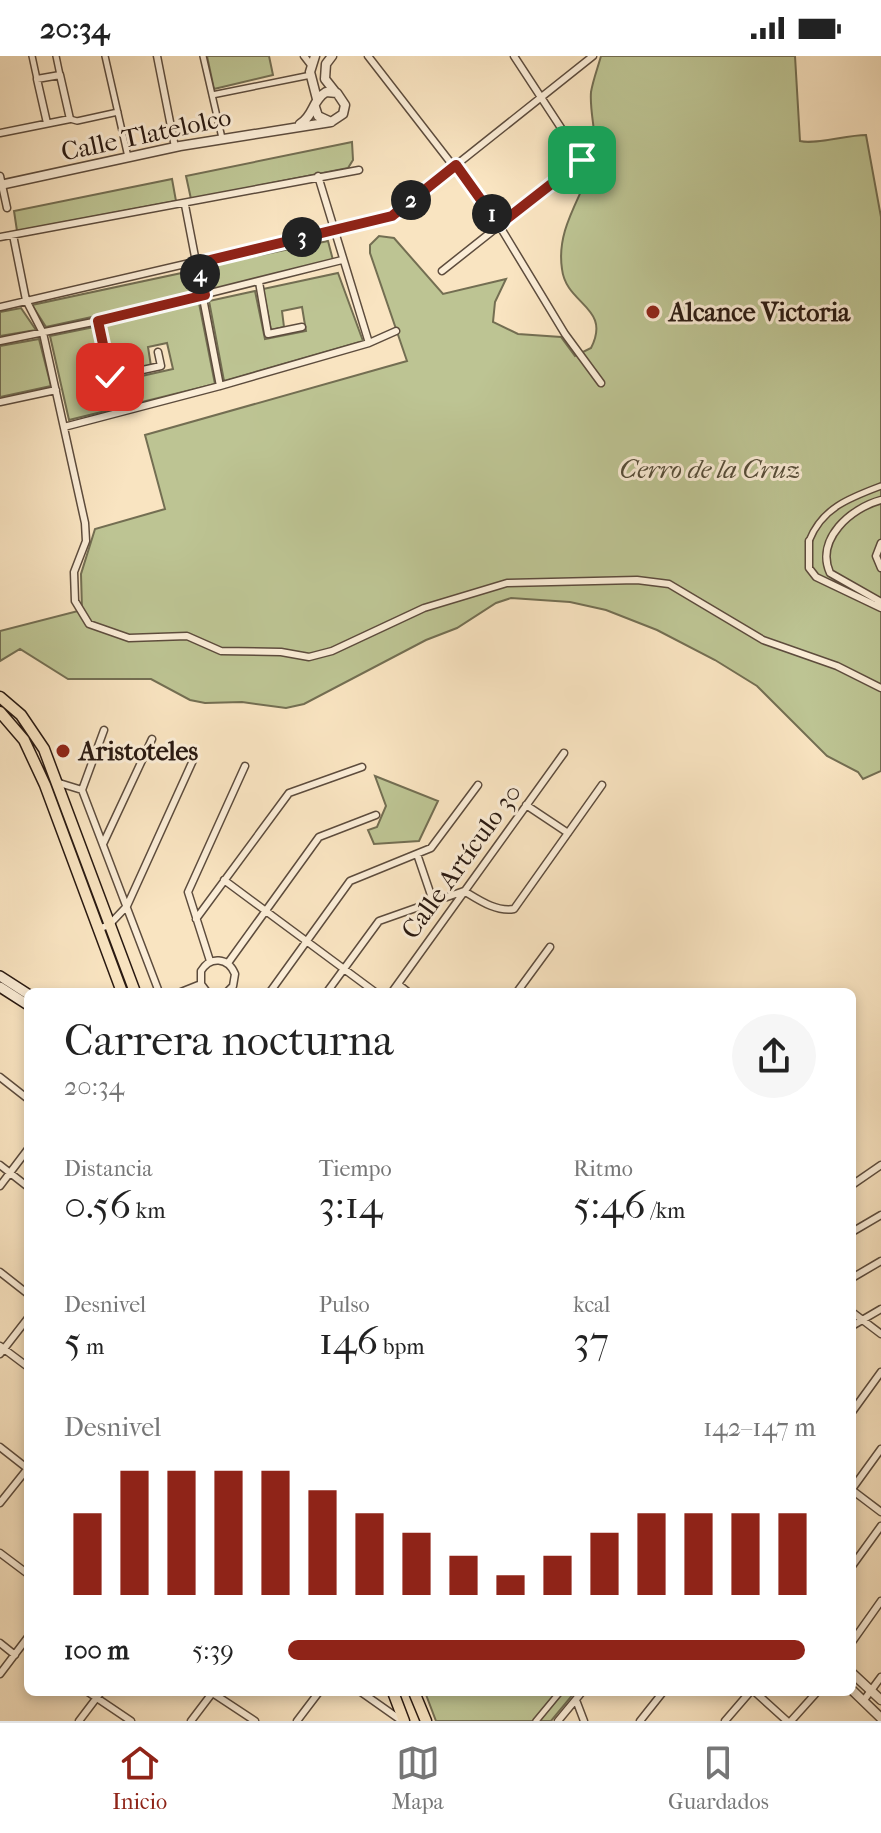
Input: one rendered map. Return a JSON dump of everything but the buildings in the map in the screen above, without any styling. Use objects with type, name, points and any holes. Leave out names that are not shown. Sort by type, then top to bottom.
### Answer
[{"type":"main road","points":[[0,697],[34,731],[103,927],[121,988]]},
{"type":"main road","points":[[0,712],[24,740],[51,784]]},
{"type":"main road","points":[[103,927],[133,988]]},
{"type":"main road","points":[[0,976],[24,991]]},
{"type":"main road","points":[[0,987],[24,1002]]},
{"type":"main road","points":[[394,1696],[403,1721]]},
{"type":"main road","points":[[416,1696],[426,1721]]},
{"type":"street","points":[[32,56],[47,123]]},
{"type":"street","points":[[56,56],[70,119]]},
{"type":"street","points":[[105,56],[128,157]]},
{"type":"street","points":[[157,56],[175,147]]},
{"type":"street","points":[[203,56],[222,138]]},
{"type":"street","points":[[304,56],[313,60],[311,75],[321,119],[331,122],[339,118],[344,110],[343,100],[325,79],[326,64],[332,56]]},
{"type":"street","points":[[368,56],[456,165],[499,225],[565,334],[601,383]]},
{"type":"street","points":[[442,271],[582,160],[514,56]]},
{"type":"street","points":[[0,307],[392,216],[593,57]]},
{"type":"street","points":[[37,79],[60,75]]},
{"type":"street","points":[[212,95],[311,75]]},
{"type":"street","points":[[299,124],[307,121],[326,92],[337,93]]},
{"type":"street","points":[[0,133],[118,112]]},
{"type":"street","name":"Calle Tlatelolco","points":[[1,182],[299,124],[331,122]]},
{"type":"street","points":[[0,237],[185,205],[359,170]]},
{"type":"street","points":[[318,176],[369,343]]},
{"type":"street","points":[[1,182],[7,208]]},
{"type":"street","points":[[185,205],[205,295],[220,386]]},
{"type":"street","points":[[13,235],[26,300],[43,333],[87,533],[72,587],[81,616],[100,630],[129,638],[187,636],[221,651],[281,652],[309,657],[332,651],[424,608],[507,583],[637,580],[669,584],[695,597],[750,634],[837,666],[881,688]]},
{"type":"street","points":[[0,341],[98,321],[342,260]]},
{"type":"street","points":[[259,282],[268,334],[302,327]]},
{"type":"street","points":[[98,321],[110,377],[161,366],[158,352]]},
{"type":"street","points":[[64,427],[369,343],[396,331]]},
{"type":"street","points":[[0,402],[56,390]]},
{"type":"street","points":[[881,486],[837,504],[820,519],[809,541],[809,568],[816,577],[881,605]]},
{"type":"street","points":[[881,500],[851,514],[836,529],[826,557],[830,573],[881,605]]},
{"type":"street","points":[[881,543],[876,556],[881,568]]},
{"type":"street","points":[[104,730],[82,790],[158,988]]},
{"type":"street","points":[[103,844],[152,739]]},
{"type":"street","name":"Calle Artículo 30","points":[[395,988],[564,753]]},
{"type":"street","points":[[103,927],[127,906],[195,756]]},
{"type":"street","points":[[210,961],[188,892],[245,766]]},
{"type":"street","points":[[196,919],[289,793],[362,767]]},
{"type":"street","points":[[51,784],[82,790]]},
{"type":"street","points":[[273,988],[350,881],[431,848],[478,785]]},
{"type":"street","points":[[330,988],[379,921],[464,891],[482,902],[507,910],[514,909],[602,785]]},
{"type":"street","points":[[526,805],[568,833]]},
{"type":"street","points":[[228,963],[319,837],[376,815]]},
{"type":"street","points":[[417,854],[433,901]]},
{"type":"street","points":[[224,880],[370,988]]},
{"type":"street","points":[[520,988],[550,947]]},
{"type":"street","points":[[210,961],[228,963]]},
{"type":"street","points":[[204,988],[201,971],[210,961]]},
{"type":"street","points":[[228,963],[235,980],[230,988]]},
{"type":"street","points":[[191,988],[201,984]]},
{"type":"street","points":[[398,984],[403,988]]},
{"type":"street","points":[[0,1077],[24,1096]]},
{"type":"street","points":[[0,1186],[24,1154]]},
{"type":"street","points":[[0,1165],[24,1184]]},
{"type":"street","points":[[856,1182],[881,1165]]},
{"type":"street","points":[[856,1230],[881,1215]]},
{"type":"street","points":[[856,1276],[881,1261]]},
{"type":"street","points":[[0,1272],[24,1291]]},
{"type":"street","points":[[856,1324],[881,1309]]},
{"type":"street","points":[[856,1315],[881,1334]]},
{"type":"street","points":[[24,1323],[1,1350],[24,1364]]},
{"type":"street","points":[[856,1406],[881,1372]]},
{"type":"street","points":[[0,1447],[24,1465]]},
{"type":"street","points":[[856,1484],[881,1449]]},
{"type":"street","points":[[0,1503],[24,1473]]},
{"type":"street","points":[[856,1493],[881,1512]]},
{"type":"street","points":[[856,1560],[881,1526]]},
{"type":"street","points":[[0,1553],[24,1571]]},
{"type":"street","points":[[856,1636],[881,1601]]},
{"type":"street","points":[[0,1643],[15,1655]]},
{"type":"street","points":[[0,1674],[24,1643]]},
{"type":"street","points":[[856,1677],[881,1700]]},
{"type":"street","points":[[864,1700],[881,1677]]},
{"type":"street","points":[[856,1693],[881,1718]]},
{"type":"street","points":[[79,1721],[98,1696]]},
{"type":"street","points":[[100,1696],[131,1721]]},
{"type":"street","points":[[191,1721],[209,1696]]},
{"type":"street","points":[[218,1696],[255,1721]]},
{"type":"street","points":[[297,1721],[316,1696]]},
{"type":"street","points":[[367,1696],[403,1721]]},
{"type":"street","points":[[536,1721],[557,1696]]},
{"type":"street","points":[[558,1721],[579,1696]]},
{"type":"street","points":[[640,1721],[660,1696]]},
{"type":"street","points":[[725,1721],[749,1696]]},
{"type":"street","points":[[758,1696],[789,1721],[813,1696]]},
{"type":"street","points":[[576,1700],[584,1721]]},
{"type":"green space","points":[[207,56],[269,56],[273,75],[214,89]]},
{"type":"green space","name":"Cerro de la Cruz","points":[[601,56],[795,56],[800,141],[866,135],[881,217],[881,771],[863,779],[858,772],[827,756],[757,686],[715,660],[657,630],[606,610],[570,602],[511,598],[496,603],[457,628],[426,640],[304,704],[286,708],[190,700],[151,679],[68,679],[20,649],[0,661],[0,631],[82,610],[81,574],[95,529],[165,509],[145,435],[407,361],[370,253],[370,245],[379,236],[394,238],[443,294],[506,279],[495,302],[493,322],[518,334],[561,337],[575,356],[591,348],[596,323],[565,281],[561,255],[570,216],[594,156],[591,92]]},
{"type":"green space","points":[[352,142],[353,160],[348,168],[191,199],[186,176]]},
{"type":"green space","points":[[172,179],[176,201],[17,231],[14,211]]},
{"type":"green space","points":[[328,241],[334,264],[207,292],[203,267]]},
{"type":"green space","points":[[191,271],[197,294],[46,327],[32,305]]},
{"type":"green space","points":[[338,273],[363,341],[224,381],[209,301],[255,291],[265,339],[306,331],[302,307],[282,311],[284,327],[271,330],[263,289]]},
{"type":"green space","points":[[199,303],[215,384],[69,420],[50,336],[94,327],[106,384],[173,369],[167,343],[148,347],[151,366],[113,373],[103,324]]},
{"type":"green space","points":[[21,308],[36,330],[0,336],[0,312]]},
{"type":"green space","points":[[39,339],[51,386],[0,397],[0,346]]},
{"type":"green space","points":[[375,776],[438,801],[419,841],[374,844],[368,830],[377,827],[386,806]]},
{"type":"green space","points":[[427,1696],[572,1696],[551,1721],[436,1721]]},
{"type":"place","name":"Alcance Victoria","points":[[653,312]]},
{"type":"place","name":"Aristoteles","points":[[63,751]]},
{"type":"route","points":[[110,377],[98,321],[205,295],[198,263],[392,216],[456,165],[499,225],[582,160]]}]
